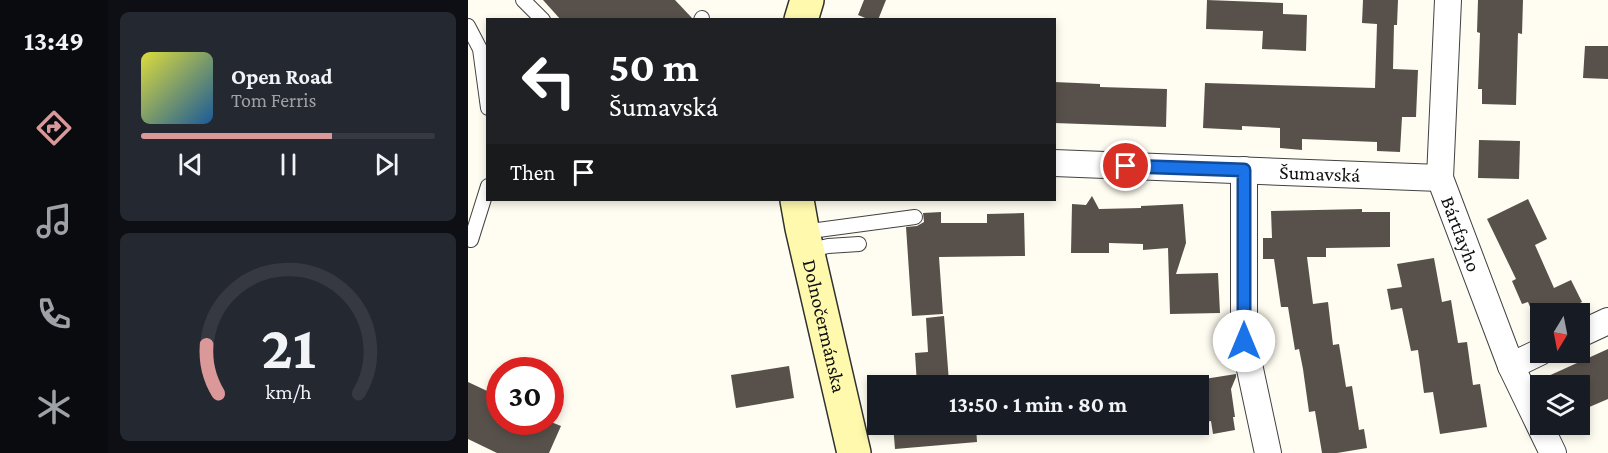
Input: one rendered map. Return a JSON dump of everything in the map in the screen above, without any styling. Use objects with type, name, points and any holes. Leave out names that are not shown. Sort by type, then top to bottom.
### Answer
[{"type":"street","points":[[802,18],[807,0]]},
{"type":"street","name":"Bártfayho","points":[[1448,0],[1440,178],[1511,366],[1553,453]]},
{"type":"street","name":"Šumavská","points":[[1056,163],[1440,178]]},
{"type":"street","points":[[1244,170],[1244,341],[1268,453]]},
{"type":"street","name":"Dolnočermánska","points":[[797,201],[854,453]]},
{"type":"street","points":[[1590,329],[1608,321]]},
{"type":"street","points":[[1511,366],[1530,357]]},
{"type":"lane","points":[[523,0],[541,18]]},
{"type":"lane","points":[[468,26],[480,49],[486,93]]},
{"type":"lane","points":[[471,240],[486,192]]},
{"type":"lane","points":[[805,242],[915,217]]},
{"type":"lane","points":[[805,242],[828,246],[859,244]]},
{"type":"building","points":[[543,0],[675,0],[692,18],[559,18]]},
{"type":"building","points":[[864,0],[886,0],[879,18],[865,18],[858,15]]},
{"type":"building","points":[[1207,0],[1283,3],[1283,14],[1307,15],[1306,51],[1262,49],[1263,31],[1206,29]]},
{"type":"building","points":[[1363,0],[1398,0],[1397,25],[1394,25],[1393,69],[1418,70],[1416,117],[1402,117],[1400,152],[1377,151],[1377,142],[1302,139],[1302,150],[1280,148],[1280,128],[1242,126],[1242,130],[1203,128],[1205,83],[1375,88],[1377,24],[1362,23]]},
{"type":"building","points":[[1478,0],[1523,0],[1522,34],[1518,33],[1516,105],[1482,104],[1482,89],[1478,89],[1480,33],[1477,32]]},
{"type":"building","points":[[1585,46],[1608,46],[1608,79],[1583,78]]},
{"type":"building","points":[[1056,82],[1100,84],[1100,87],[1167,89],[1166,127],[1056,123]]},
{"type":"building","points":[[1479,140],[1520,141],[1519,179],[1478,178]]},
{"type":"building","points":[[1092,196],[1099,209],[1183,204],[1186,243],[1176,274],[1218,273],[1220,313],[1170,314],[1168,248],[1143,250],[1143,244],[1109,243],[1109,253],[1071,253],[1072,204],[1086,205]]},
{"type":"building","points":[[1528,199],[1547,239],[1535,245],[1554,288],[1571,280],[1582,302],[1530,303],[1530,307],[1528,302],[1522,304],[1512,281],[1516,279],[1487,219]]},
{"type":"building","points":[[1362,209],[1362,212],[1390,212],[1390,247],[1326,248],[1326,257],[1307,257],[1313,304],[1328,302],[1333,345],[1339,344],[1346,387],[1352,386],[1359,430],[1364,429],[1367,448],[1322,453],[1315,411],[1309,412],[1299,349],[1295,350],[1288,307],[1281,307],[1274,259],[1263,259],[1263,238],[1272,238],[1271,211]]},
{"type":"building","points":[[941,212],[941,223],[987,223],[987,214],[1024,213],[1025,256],[939,257],[943,314],[912,316],[906,227],[917,226],[924,222],[923,213]]},
{"type":"building","points":[[1434,258],[1442,302],[1451,300],[1458,343],[1467,342],[1473,385],[1480,384],[1487,427],[1440,434],[1433,392],[1424,393],[1418,350],[1411,351],[1402,308],[1391,310],[1387,289],[1402,287],[1397,264]]},
{"type":"building","points":[[944,316],[948,375],[916,375],[915,353],[928,352],[926,318]]},
{"type":"building","points":[[1608,349],[1608,399],[1590,407],[1590,375],[1550,375],[1577,363],[1590,363],[1590,357]]},
{"type":"building","points":[[789,366],[794,398],[736,408],[731,375]]},
{"type":"building","points":[[1236,374],[1231,389],[1235,430],[1213,434],[1211,421],[1209,421],[1209,378]]},
{"type":"building","points":[[468,382],[486,390],[486,435],[557,435],[549,453],[497,453],[468,439]]},
{"type":"building","points":[[894,435],[977,435],[977,442],[895,449]]},
{"type":"route","points":[[1126,166],[1244,170],[1244,341]]}]
